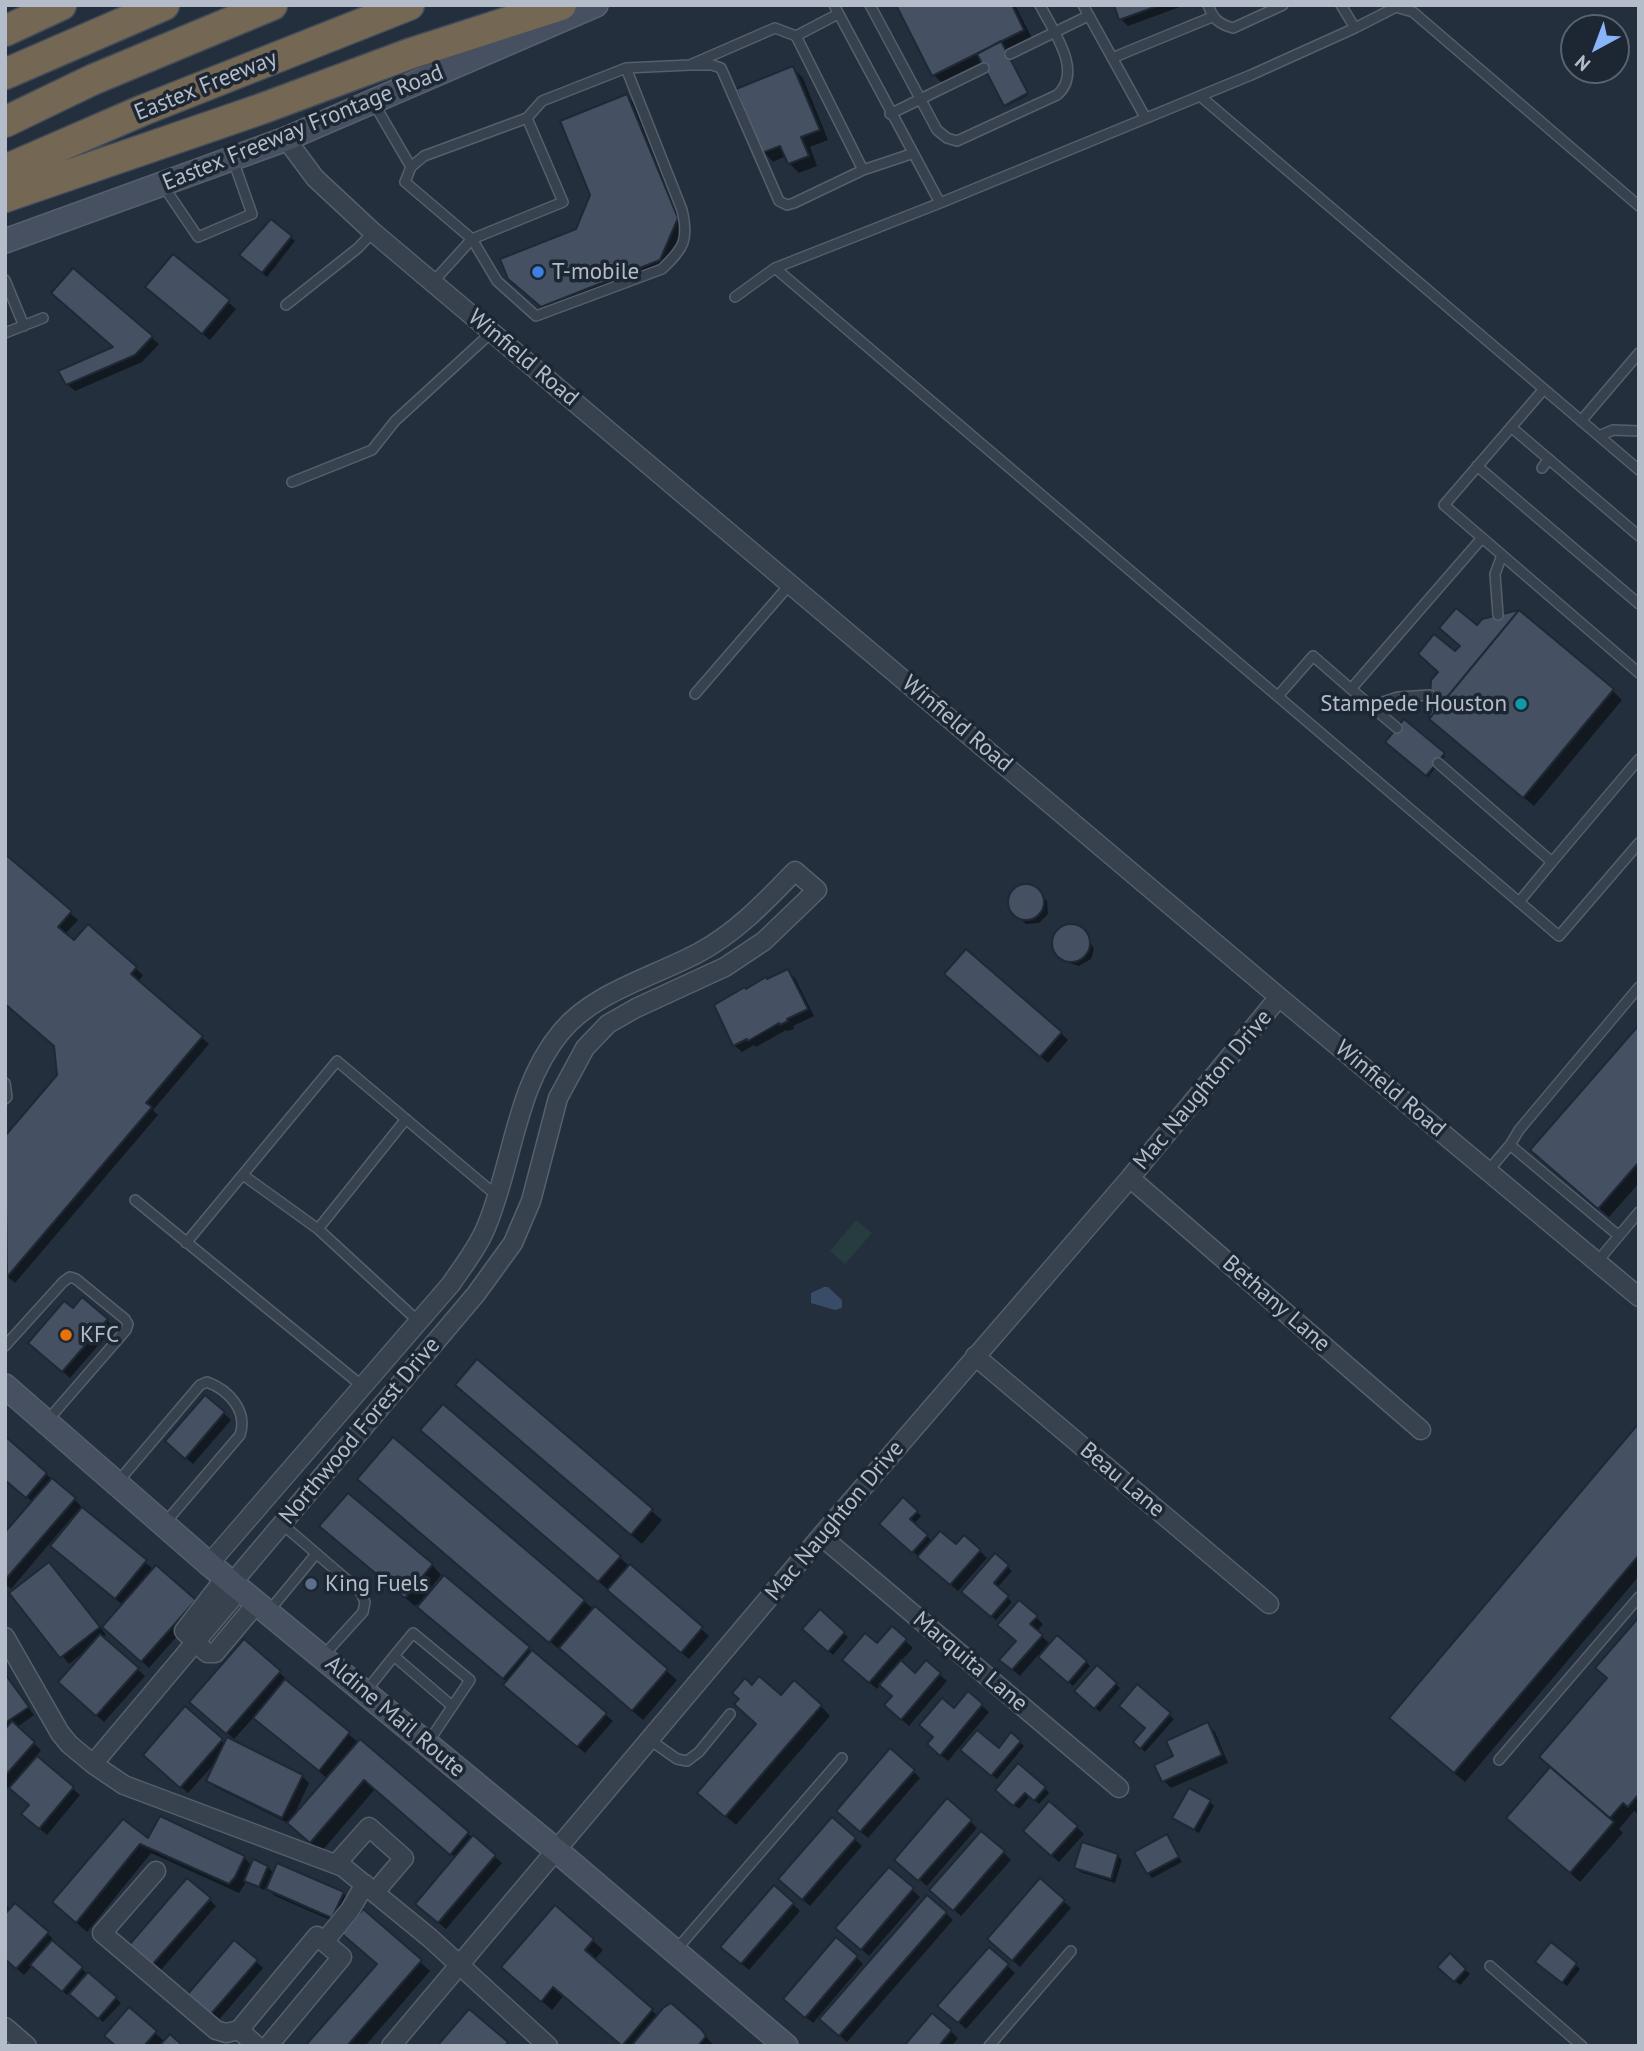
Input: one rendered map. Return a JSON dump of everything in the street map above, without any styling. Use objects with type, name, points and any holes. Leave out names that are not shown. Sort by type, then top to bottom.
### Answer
[{"type":"highway","points":[[5,31],[61,5]]},
{"type":"highway","points":[[5,74],[164,5]]},
{"type":"highway","points":[[5,121],[92,80],[272,5]]},
{"type":"highway","name":"Eastex Freeway","points":[[5,170],[141,111],[409,5]]},
{"type":"highway","points":[[5,197],[261,109],[409,54],[561,5]]},
{"type":"main road","name":"Eastex Freeway Frontage Road","points":[[5,241],[286,139],[596,5]]},
{"type":"main road","name":"Aldine Mail Route","points":[[5,1386],[239,1588],[557,1851],[786,2046]]},
{"type":"street","name":"Winfield Road","points":[[286,139],[315,178],[373,232],[1279,997],[1639,1297]]},
{"type":"street","name":"Northwood Forest Drive","points":[[795,871],[817,890],[764,941],[698,981],[636,1008],[608,1024],[585,1048],[558,1098],[531,1201],[513,1243],[487,1279],[282,1524],[239,1588],[361,1385],[451,1284],[487,1227],[531,1080],[544,1054],[563,1030],[603,999],[700,952],[732,932],[795,871]]},
{"type":"street","name":"Mac Naughton Drive","points":[[391,2046],[821,1536],[1130,1178],[1279,997]]},
{"type":"street","points":[[563,1030],[585,1048]]},
{"type":"street","name":"Bethany Lane","points":[[1130,1178],[1421,1430]]},
{"type":"street","points":[[465,1263],[487,1279]]},
{"type":"street","name":"Beau Lane","points":[[975,1356],[1269,1604]]},
{"type":"street","name":"Marquita Lane","points":[[821,1536],[1119,1788]]},
{"type":"street","points":[[239,1588],[215,1653],[207,1653],[184,1631],[239,1588]]},
{"type":"street","points":[[5,1637],[60,1732],[69,1744],[93,1764],[144,1795],[337,1864],[370,1888],[548,2046]]},
{"type":"street","points":[[93,1764],[195,1643]]},
{"type":"street","points":[[324,1942],[370,1888],[404,1858],[369,1827],[337,1864]]},
{"type":"street","points":[[156,1871],[102,1933],[216,2031],[226,2034],[239,2030],[317,1936],[342,1957],[268,2046]]},
{"type":"street","points":[[5,2027],[27,2046]]},
{"type":"street","points":[[239,2030],[257,2046]]},
{"type":"lane","points":[[870,5],[937,130],[947,138],[957,141],[1057,96],[1065,88],[1069,80],[1068,68],[1040,5]]},
{"type":"lane","points":[[1083,5],[1145,117]]},
{"type":"lane","points":[[1208,5],[1212,17],[1222,25],[1233,28],[1283,5]]},
{"type":"lane","points":[[1341,5],[1355,28]]},
{"type":"lane","points":[[735,297],[775,268],[1200,96],[1355,28],[1396,7],[1413,12],[1639,206]]},
{"type":"lane","points":[[796,36],[836,10],[911,154],[940,203]]},
{"type":"lane","points":[[1010,54],[1088,16]]},
{"type":"lane","points":[[1112,58],[1212,17]]},
{"type":"lane","points":[[690,65],[775,28],[796,36],[863,170]]},
{"type":"lane","points":[[625,68],[682,210],[687,233],[676,255],[662,268],[536,316],[497,281],[472,239],[405,182],[411,167],[424,156],[527,118],[542,101],[625,68],[690,65],[712,65],[721,68],[779,201],[787,205],[863,170],[911,154]]},
{"type":"lane","points":[[890,114],[984,68]]},
{"type":"lane","points":[[1200,96],[1639,470]]},
{"type":"lane","points":[[372,102],[411,167]]},
{"type":"lane","points":[[433,282],[472,239],[563,202],[527,118]]},
{"type":"lane","points":[[162,184],[198,237],[252,214],[232,159]]},
{"type":"lane","points":[[286,305],[358,248],[373,232]]},
{"type":"lane","points":[[775,268],[1559,936],[1639,844]]},
{"type":"lane","points":[[5,280],[24,326]]},
{"type":"lane","points":[[5,334],[43,318]]},
{"type":"lane","points":[[292,482],[372,450],[395,421],[492,332]]},
{"type":"lane","points":[[1581,421],[1639,353]]},
{"type":"lane","points":[[1544,388],[1444,505],[1639,673]]},
{"type":"lane","points":[[1511,427],[1639,536]]},
{"type":"lane","points":[[1599,436],[1613,430],[1639,431]]},
{"type":"lane","points":[[1542,468],[1549,459]]},
{"type":"lane","points":[[1477,466],[1517,497],[1639,604]]},
{"type":"lane","points":[[1351,689],[1482,538]]},
{"type":"lane","points":[[1498,615],[1495,574],[1502,555]]},
{"type":"lane","points":[[695,694],[791,583]]},
{"type":"lane","points":[[1278,696],[1313,656],[1397,728]]},
{"type":"lane","points":[[1371,706],[1398,697],[1430,695]]},
{"type":"lane","points":[[1519,902],[1639,759]]},
{"type":"lane","points":[[1438,763],[1552,862]]},
{"type":"lane","points":[[1488,1171],[1639,987]]},
{"type":"lane","points":[[186,1243],[337,1061],[497,1196]]},
{"type":"lane","points":[[5,1083],[5,1099]]},
{"type":"lane","points":[[318,1229],[406,1119]]},
{"type":"lane","points":[[1510,1145],[1619,1236]]},
{"type":"lane","points":[[243,1175],[318,1229],[418,1321]]},
{"type":"lane","points":[[135,1200],[361,1385]]},
{"type":"lane","points":[[1597,1262],[1639,1212]]},
{"type":"lane","points":[[5,1346],[70,1277],[76,1279],[128,1324],[127,1330],[46,1422]]},
{"type":"lane","points":[[117,1483],[200,1385],[206,1382],[213,1384],[235,1401],[242,1418],[240,1435],[164,1524]]},
{"type":"lane","points":[[282,1524],[360,1591],[366,1602],[363,1612],[322,1657]]},
{"type":"lane","points":[[239,1588],[316,1554]]},
{"type":"lane","points":[[1499,1760],[1639,1597]]},
{"type":"lane","points":[[365,1692],[414,1633],[471,1680],[427,1744]]},
{"type":"lane","points":[[394,1656],[452,1706]]},
{"type":"lane","points":[[650,1740],[677,1759],[687,1761],[699,1752],[730,1714]]},
{"type":"lane","points":[[674,1951],[842,1758]]},
{"type":"lane","points":[[989,2046],[1071,1951]]},
{"type":"lane","points":[[1490,1966],[1582,2046]]},
{"type":"green space","points":[[856,1220],[872,1233],[845,1264],[830,1251]]},
{"type":"water","points":[[828,1287],[842,1300],[842,1308],[835,1310],[811,1303],[811,1293]]},
{"type":"building","points":[[896,5],[1012,5],[1024,30],[932,76]]},
{"type":"building","points":[[1114,5],[1160,5],[1119,20]]},
{"type":"building","points":[[1001,41],[1028,93],[1004,106],[977,54]]},
{"type":"building","points":[[793,66],[820,130],[801,137],[809,156],[788,164],[780,146],[762,153],[736,89]]},
{"type":"building","points":[[627,94],[678,218],[660,260],[541,307],[508,279],[500,259],[576,229],[590,195],[560,121]]},
{"type":"building","points":[[271,219],[292,236],[262,273],[239,255]]},
{"type":"building","points":[[173,254],[230,300],[202,334],[145,287]]},
{"type":"building","points":[[73,268],[153,336],[135,355],[66,385],[58,371],[113,347],[51,293]]},
{"type":"building","points":[[1456,608],[1477,625],[1482,619],[1519,610],[1429,719],[1431,680],[1438,672],[1418,654],[1434,634],[1455,651],[1460,646],[1439,628]]},
{"type":"building","name":"Stampede Houston","points":[[1519,610],[1614,689],[1523,798],[1429,719]]},
{"type":"building","points":[[1404,719],[1445,753],[1426,776],[1385,742]]},
{"type":"building","points":[[5,854],[72,911],[58,927],[74,940],[88,924],[137,967],[131,974],[203,1036],[146,1103],[152,1107],[7,1277],[5,1136],[57,1075],[54,1046],[5,1004]]},
{"type":"building","points":[[1026,884],[1039,889],[1044,902],[1039,915],[1026,920],[1013,915],[1008,902],[1013,889]]},
{"type":"building","points":[[1071,924],[1085,929],[1090,943],[1085,957],[1071,962],[1057,957],[1052,943],[1057,929]]},
{"type":"building","points":[[966,949],[1062,1032],[1040,1057],[944,974]]},
{"type":"building","points":[[788,969],[808,1009],[748,1041],[747,1039],[733,1046],[714,1005],[745,987],[746,989],[766,977],[767,979]]},
{"type":"building","points":[[1639,1025],[1639,1162],[1598,1209],[1530,1150]]},
{"type":"building","points":[[82,1297],[108,1319],[62,1372],[28,1343],[64,1301],[73,1308]]},
{"type":"building","points":[[477,1359],[653,1509],[631,1535],[455,1385]]},
{"type":"building","points":[[205,1395],[225,1412],[185,1459],[165,1441]]},
{"type":"building","points":[[443,1404],[621,1556],[598,1582],[420,1430]]},
{"type":"building","points":[[1639,1423],[1639,1555],[1454,1773],[1389,1718]]},
{"type":"building","points":[[5,1436],[47,1473],[26,1498],[5,1480]]},
{"type":"building","points":[[393,1437],[585,1600],[549,1643],[357,1479]]},
{"type":"building","points":[[52,1478],[76,1498],[5,1580],[5,1532]]},
{"type":"building","points":[[348,1493],[433,1564],[405,1598],[319,1526]]},
{"type":"building","points":[[903,1497],[918,1511],[910,1519],[928,1535],[912,1553],[879,1524]]},
{"type":"building","points":[[82,1507],[147,1560],[115,1599],[50,1546]]},
{"type":"building","points":[[940,1531],[956,1544],[964,1535],[981,1550],[950,1585],[917,1557]]},
{"type":"building","points":[[995,1553],[1009,1565],[994,1583],[1009,1596],[991,1617],[961,1592]]},
{"type":"building","points":[[49,1562],[100,1627],[60,1658],[9,1593]]},
{"type":"building","points":[[630,1564],[703,1627],[681,1653],[607,1590]]},
{"type":"building","points":[[156,1565],[196,1600],[141,1662],[102,1627]]},
{"type":"building","points":[[444,1575],[530,1647],[503,1679],[417,1607]]},
{"type":"building","points":[[1019,1600],[1038,1616],[1030,1624],[1043,1635],[1012,1670],[999,1660],[1016,1641],[997,1625]]},
{"type":"building","points":[[595,1606],[668,1669],[632,1711],[559,1648]]},
{"type":"building","points":[[820,1609],[845,1632],[828,1652],[802,1629]]},
{"type":"building","points":[[1639,1617],[1639,1794],[1628,1807],[1623,1803],[1610,1818],[1539,1757],[1607,1678],[1595,1668]]},
{"type":"building","points":[[892,1626],[907,1639],[869,1683],[842,1660],[865,1633],[877,1643]]},
{"type":"building","points":[[100,1634],[139,1668],[96,1716],[58,1682]]},
{"type":"building","points":[[1057,1635],[1087,1661],[1068,1683],[1038,1657]]},
{"type":"building","points":[[244,1639],[281,1671],[226,1734],[189,1702]]},
{"type":"building","points":[[532,1650],[607,1713],[577,1747],[503,1685]]},
{"type":"building","points":[[901,1660],[915,1673],[926,1660],[941,1673],[901,1720],[884,1705],[892,1696],[879,1685]]},
{"type":"building","points":[[1097,1665],[1117,1683],[1094,1709],[1074,1691]]},
{"type":"building","points":[[5,1674],[29,1707],[5,1723]]},
{"type":"building","points":[[759,1676],[781,1695],[794,1680],[822,1705],[725,1817],[697,1793],[756,1724],[734,1704],[739,1699],[732,1693],[745,1678],[752,1685]]},
{"type":"building","points":[[285,1679],[350,1732],[319,1771],[253,1718]]},
{"type":"building","points":[[1137,1684],[1171,1713],[1140,1749],[1133,1742],[1145,1728],[1119,1706]]},
{"type":"building","points":[[968,1691],[983,1704],[940,1756],[927,1744],[933,1737],[919,1725],[942,1698],[954,1708]]},
{"type":"building","points":[[185,1706],[223,1739],[180,1788],[143,1755]]},
{"type":"building","points":[[12,1721],[35,1742],[5,1776],[5,1729]]},
{"type":"building","points":[[1208,1722],[1222,1755],[1162,1782],[1154,1765],[1173,1756],[1166,1741]]},
{"type":"building","points":[[977,1730],[999,1748],[1011,1732],[1021,1741],[991,1776],[960,1750]]},
{"type":"building","points":[[227,1737],[303,1775],[282,1818],[206,1781]]},
{"type":"building","points":[[360,1739],[469,1832],[450,1855],[364,1780],[310,1843],[287,1823]]},
{"type":"building","points":[[890,1748],[915,1770],[860,1832],[836,1811]]},
{"type":"building","points":[[37,1756],[74,1787],[39,1829],[21,1814],[29,1805],[9,1788]]},
{"type":"building","points":[[1018,1763],[1046,1787],[1034,1801],[1025,1793],[1013,1806],[995,1790]]},
{"type":"building","points":[[1550,1767],[1614,1822],[1570,1873],[1506,1818]]},
{"type":"building","points":[[1189,1788],[1211,1800],[1194,1830],[1172,1818]]},
{"type":"building","points":[[947,1798],[972,1820],[918,1881],[894,1860]]},
{"type":"building","points":[[1049,1801],[1078,1826],[1051,1856],[1023,1831]]},
{"type":"building","points":[[160,1816],[245,1856],[229,1884],[140,1844],[76,1923],[52,1902],[123,1819],[148,1838]]},
{"type":"building","points":[[832,1817],[856,1838],[802,1900],[778,1879]]},
{"type":"building","points":[[981,1831],[1005,1851],[953,1911],[929,1890]]},
{"type":"building","points":[[1167,1834],[1179,1857],[1147,1874],[1134,1852]]},
{"type":"building","points":[[473,1835],[496,1855],[438,1923],[415,1904]]},
{"type":"building","points":[[1082,1842],[1118,1854],[1111,1879],[1074,1868]]},
{"type":"building","points":[[253,1859],[268,1866],[259,1887],[244,1881]]},
{"type":"building","points":[[277,1863],[344,1892],[332,1918],[266,1889]]},
{"type":"building","points":[[889,1867],[914,1888],[861,1950],[835,1928]]},
{"type":"building","points":[[187,1878],[211,1898],[152,1965],[129,1945]]},
{"type":"building","points":[[1040,1878],[1065,1900],[1012,1961],[987,1939]]},
{"type":"building","points":[[774,1885],[794,1903],[741,1964],[720,1947]]},
{"type":"building","points":[[927,1895],[947,1912],[839,2036],[819,2019]]},
{"type":"building","points":[[15,1903],[49,1932],[16,1969],[5,1959],[5,1914]]},
{"type":"building","points":[[555,1905],[594,1939],[585,1950],[653,2009],[622,2046],[553,1987],[541,2002],[501,1967]]},
{"type":"building","points":[[363,1909],[422,1960],[347,2046],[305,2046],[377,1964],[342,1934]]},
{"type":"building","points":[[836,1937],[858,1956],[805,2018],[783,1999]]},
{"type":"building","points":[[52,1940],[83,1967],[62,1992],[30,1965]]},
{"type":"building","points":[[234,1940],[258,1960],[210,2015],[187,1995]]},
{"type":"building","points":[[1551,1942],[1577,1963],[1562,1983],[1535,1962]]},
{"type":"building","points":[[989,1947],[1009,1964],[958,2023],[937,2006]]},
{"type":"building","points":[[1450,1953],[1466,1969],[1454,1982],[1437,1967]]},
{"type":"building","points":[[88,1972],[117,1997],[98,2019],[69,1994]]},
{"type":"building","points":[[671,2003],[706,2036],[698,2046],[631,2046],[663,2008]]},
{"type":"building","points":[[129,2007],[157,2031],[144,2046],[116,2046],[104,2036]]},
{"type":"building","points":[[469,2009],[508,2042],[505,2046],[437,2046]]},
{"type":"building","points":[[932,2013],[952,2030],[939,2046],[904,2046]]},
{"type":"building","points":[[170,2034],[183,2046],[159,2046]]},
{"type":"place","name":"T-mobile","points":[[538,272]]},
{"type":"place","name":"Stampede Houston","points":[[1521,704]]},
{"type":"place","name":"KFC","points":[[66,1335]]},
{"type":"place","name":"King Fuels","points":[[311,1584]]}]
